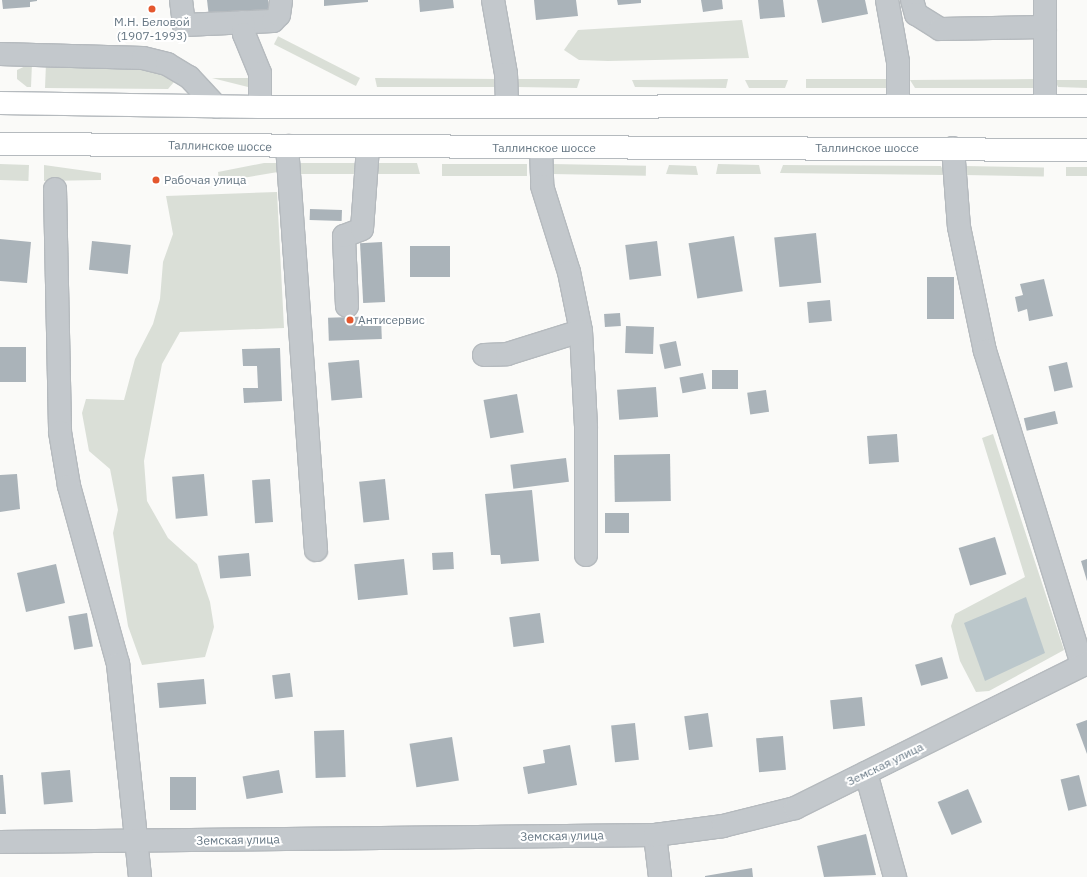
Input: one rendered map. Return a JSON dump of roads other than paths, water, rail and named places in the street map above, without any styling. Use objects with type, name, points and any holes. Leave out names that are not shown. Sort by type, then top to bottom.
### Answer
[{"type":"main road","points":[[0,103],[217,107],[1087,106]]},
{"type":"main road","name":"Таллинское шоссе","points":[[0,144],[541,148],[953,148],[1087,150]]},
{"type":"street","points":[[181,0],[184,25],[274,20],[279,15],[281,0]]},
{"type":"street","points":[[493,0],[506,74],[507,106]]},
{"type":"street","points":[[887,0],[898,62],[898,106]]},
{"type":"street","points":[[912,0],[916,14],[940,28],[1045,28]]},
{"type":"street","points":[[1045,0],[1045,106]]},
{"type":"street","points":[[243,22],[244,34],[260,73],[260,107]]},
{"type":"street","points":[[0,54],[142,58],[161,63],[188,77],[217,107]]},
{"type":"street","points":[[287,146],[316,550]]},
{"type":"street","points":[[347,306],[344,236],[362,229],[368,147]]},
{"type":"street","points":[[541,148],[542,186],[569,272],[581,331],[586,428],[586,555]]},
{"type":"street","points":[[953,148],[959,226],[985,351],[1085,664]]},
{"type":"street","points":[[55,189],[60,432],[68,486],[118,664],[138,841],[140,877]]},
{"type":"street","points":[[484,355],[507,354],[581,331]]},
{"type":"street","name":"Земская улица","points":[[0,842],[655,835],[756,820],[795,808],[1085,664]]},
{"type":"street","points":[[866,773],[895,877]]},
{"type":"street","points":[[655,835],[660,877]]},
{"type":"place","name":"М.Н. Беловой (1907-1993)","points":[[152,9]]},
{"type":"place","name":"Рабочая улица","points":[[156,180]]},
{"type":"place","name":"Антисервис","points":[[350,320]]}]
